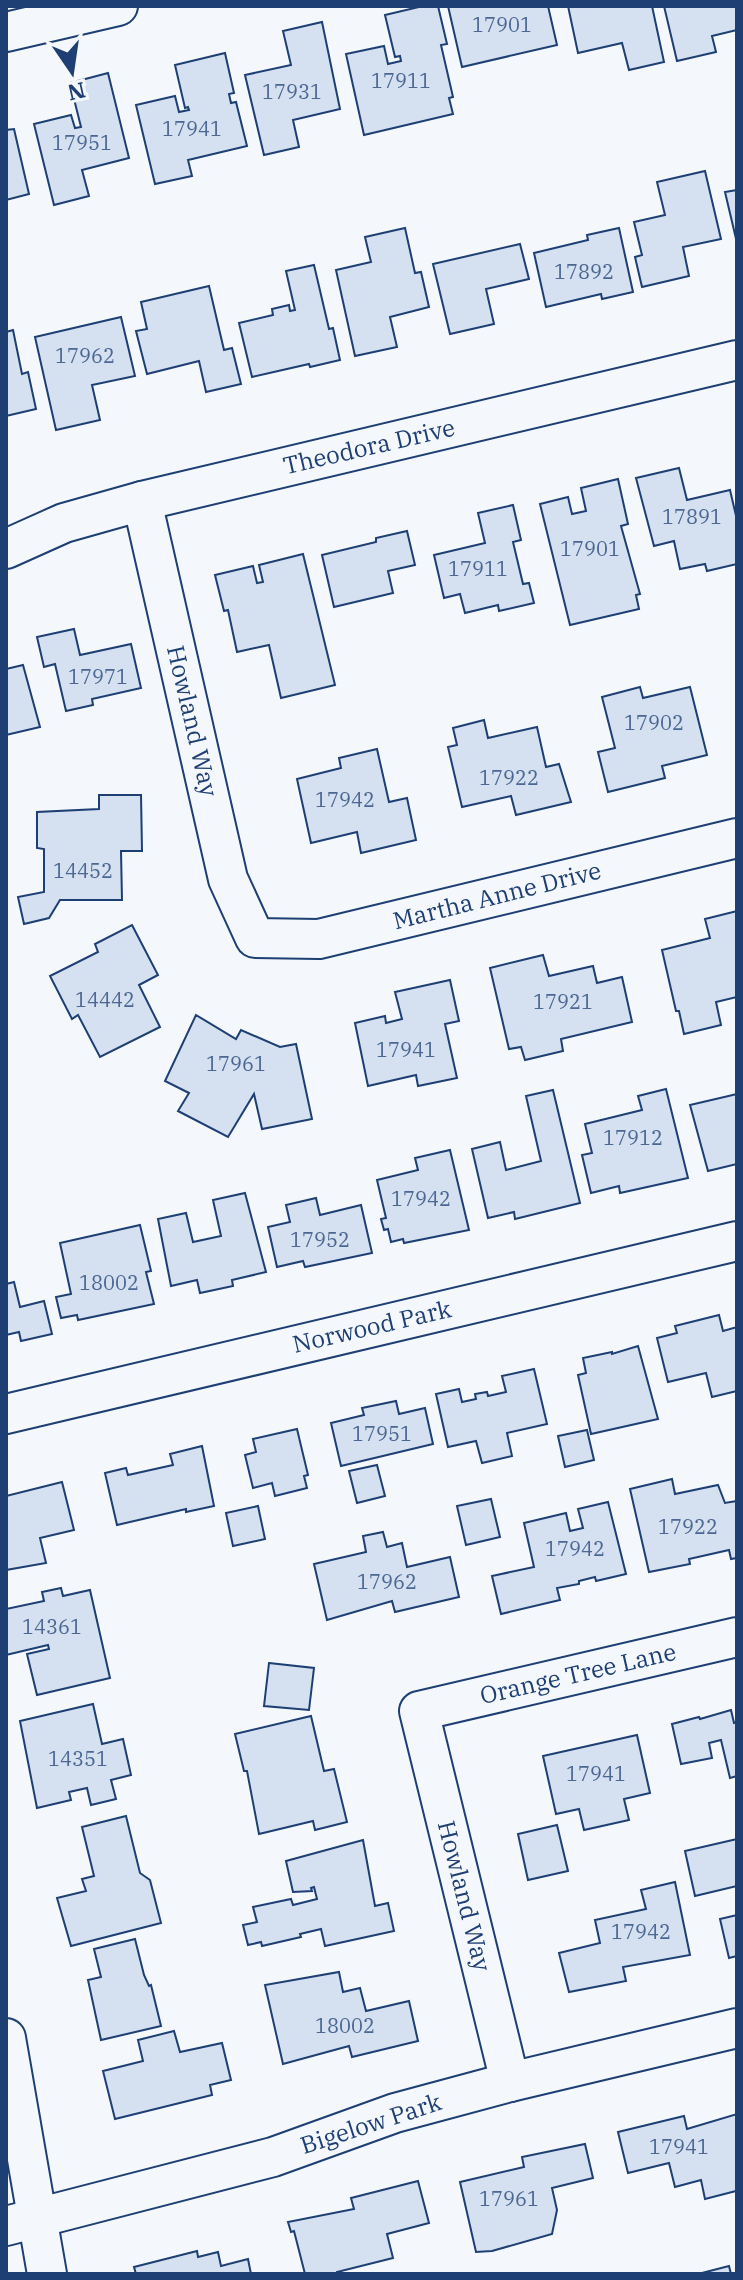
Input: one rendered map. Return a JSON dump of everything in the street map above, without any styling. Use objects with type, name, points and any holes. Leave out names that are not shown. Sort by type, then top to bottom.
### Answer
[{"type":"street","points":[[6,32],[118,6]]},
{"type":"street","name":"Theodora Drive","points":[[6,549],[64,523],[142,501],[737,360]]},
{"type":"street","name":"Howland Way","points":[[142,501],[228,879],[255,938]]},
{"type":"street","name":"Martha Anne Drive","points":[[255,938],[319,939],[737,838]]},
{"type":"street","name":"Norwood Park","points":[[6,1414],[737,1241]]},
{"type":"street","name":"Orange Tree Lane","points":[[419,1711],[737,1637]]},
{"type":"street","name":"Howland Way","points":[[419,1711],[510,2082]]},
{"type":"street","name":"Bigelow Park","points":[[21,2222],[273,2157],[395,2113],[737,2028]]},
{"type":"street","points":[[6,2038],[21,2222],[47,2274]]},
{"type":"building","points":[[423,6],[438,6],[447,44],[441,45],[453,97],[449,98],[453,114],[364,135],[346,54],[384,46],[388,64],[401,61],[400,56],[395,57],[385,15]]},
{"type":"building","points":[[448,6],[548,6],[557,45],[462,67]]},
{"type":"building","points":[[568,6],[652,6],[664,62],[629,70],[622,43],[578,53]]},
{"type":"building","points":[[664,6],[737,6],[737,30],[712,36],[716,52],[677,61]]},
{"type":"building","points":[[322,22],[340,109],[293,120],[299,147],[264,155],[245,75],[291,65],[283,31]]},
{"type":"building","points":[[225,53],[234,93],[229,94],[231,103],[236,102],[247,146],[188,160],[192,176],[155,184],[136,105],[175,96],[179,112],[189,110],[185,108],[175,65]]},
{"type":"building","points":[[108,73],[129,158],[82,170],[89,196],[54,205],[34,124],[71,115],[75,128],[81,127],[70,83]]},
{"type":"building","points":[[14,129],[29,194],[6,200],[6,130]]},
{"type":"building","points":[[705,171],[721,239],[683,247],[689,276],[642,287],[635,257],[642,255],[634,222],[665,215],[657,182]]},
{"type":"building","points":[[737,190],[737,243],[725,192]]},
{"type":"building","points":[[405,228],[415,273],[421,272],[429,307],[390,317],[397,347],[355,356],[336,270],[371,262],[365,237]]},
{"type":"building","points":[[619,228],[633,292],[602,299],[601,294],[546,307],[534,253],[588,240],[587,235]]},
{"type":"building","points":[[520,244],[529,279],[486,289],[494,324],[450,334],[433,264]]},
{"type":"building","points":[[314,265],[329,329],[333,328],[340,360],[252,377],[239,323],[273,315],[272,309],[289,305],[290,311],[295,310],[286,271]]},
{"type":"building","points":[[209,286],[224,350],[232,348],[241,384],[206,392],[199,361],[147,374],[136,331],[147,329],[141,302]]},
{"type":"building","points":[[121,317],[135,376],[92,385],[100,420],[56,430],[35,337]]},
{"type":"building","points":[[13,330],[22,374],[28,372],[36,409],[6,416],[6,332]]},
{"type":"building","points":[[679,468],[687,500],[730,490],[737,520],[737,564],[707,571],[705,564],[680,569],[674,541],[654,546],[636,478]]},
{"type":"building","points":[[618,479],[628,524],[621,526],[640,594],[636,595],[639,609],[570,625],[540,504],[568,497],[572,514],[586,511],[581,488]]},
{"type":"building","points":[[513,505],[521,540],[513,542],[523,584],[529,583],[534,603],[499,611],[498,605],[465,613],[460,594],[444,598],[434,555],[485,543],[478,513]]},
{"type":"building","points":[[407,531],[415,565],[388,571],[393,593],[334,607],[322,555]]},
{"type":"building","points":[[303,554],[335,685],[281,698],[269,645],[237,652],[228,610],[224,611],[215,575],[253,566],[257,583],[263,582],[259,565]]},
{"type":"building","points":[[74,629],[80,655],[131,644],[141,688],[92,699],[93,705],[66,711],[55,664],[44,667],[37,637]]},
{"type":"building","points":[[23,665],[40,727],[6,735],[6,669]]},
{"type":"building","points":[[640,687],[643,698],[690,687],[707,755],[662,766],[665,778],[608,792],[598,752],[615,748],[602,697]]},
{"type":"building","points":[[484,720],[488,738],[537,727],[546,767],[559,764],[571,802],[516,815],[511,796],[462,807],[448,747],[457,745],[453,728]]},
{"type":"building","points":[[377,749],[389,802],[407,798],[416,840],[361,853],[357,832],[311,843],[297,779],[341,768],[339,758]]},
{"type":"building","points":[[99,795],[141,795],[142,851],[121,851],[122,900],[60,900],[49,918],[24,924],[18,897],[44,892],[44,849],[37,848],[37,812],[99,809]]},
{"type":"building","points":[[737,911],[737,997],[716,1002],[721,1025],[684,1034],[662,950],[710,938],[705,919]]},
{"type":"building","points":[[132,925],[158,975],[139,985],[160,1027],[100,1057],[78,1015],[72,1019],[50,976],[98,952],[95,944]]},
{"type":"building","points":[[543,955],[549,976],[593,966],[597,983],[622,977],[632,1022],[561,1039],[563,1051],[525,1060],[521,1047],[509,1049],[490,968]]},
{"type":"building","points":[[450,980],[459,1021],[445,1024],[457,1078],[418,1086],[416,1075],[368,1086],[355,1023],[385,1016],[386,1023],[402,1019],[395,992]]},
{"type":"building","points":[[196,1015],[236,1039],[241,1030],[280,1047],[296,1044],[312,1119],[262,1129],[254,1094],[228,1137],[178,1111],[189,1093],[165,1081]]},
{"type":"building","points":[[666,1089],[688,1178],[620,1193],[619,1186],[591,1193],[582,1155],[592,1153],[585,1124],[642,1110],[638,1096]]},
{"type":"building","points":[[553,1090],[580,1203],[515,1219],[514,1212],[488,1218],[472,1149],[500,1142],[506,1170],[541,1161],[526,1096]]},
{"type":"building","points":[[737,1094],[737,1164],[708,1171],[690,1105]]},
{"type":"building","points":[[450,1150],[469,1230],[404,1243],[403,1239],[391,1242],[388,1229],[384,1230],[381,1219],[386,1218],[377,1180],[418,1170],[415,1158]]},
{"type":"building","points":[[245,1193],[266,1272],[232,1280],[233,1286],[200,1293],[197,1280],[171,1286],[158,1219],[186,1213],[193,1242],[221,1236],[213,1200]]},
{"type":"building","points":[[316,1198],[320,1215],[361,1205],[372,1253],[305,1267],[303,1261],[277,1267],[268,1227],[290,1222],[286,1205]]},
{"type":"building","points":[[140,1225],[151,1271],[146,1272],[154,1304],[78,1320],[77,1315],[61,1318],[56,1297],[71,1294],[60,1243]]},
{"type":"building","points":[[14,1282],[20,1307],[44,1301],[52,1334],[21,1341],[19,1332],[6,1335],[6,1284]]},
{"type":"building","points":[[719,1315],[723,1331],[737,1327],[737,1391],[712,1397],[706,1373],[668,1382],[657,1338],[677,1333],[675,1326]]},
{"type":"building","points":[[638,1346],[658,1419],[591,1434],[578,1375],[586,1373],[583,1358]]},
{"type":"building","points":[[534,1369],[547,1424],[507,1433],[512,1456],[482,1463],[476,1441],[448,1447],[436,1394],[459,1389],[462,1402],[476,1399],[475,1394],[487,1392],[488,1396],[506,1392],[502,1376]]},
{"type":"building","points":[[396,1401],[399,1414],[425,1408],[433,1444],[341,1466],[331,1423],[364,1415],[362,1408]]},
{"type":"building","points":[[297,1429],[308,1475],[304,1476],[307,1488],[275,1496],[272,1483],[253,1488],[245,1455],[256,1452],[253,1439]]},
{"type":"building","points":[[587,1430],[594,1460],[565,1467],[558,1436]]},
{"type":"building","points":[[202,1446],[214,1506],[186,1512],[186,1509],[117,1525],[105,1473],[126,1468],[128,1475],[173,1465],[170,1454]]},
{"type":"building","points":[[377,1465],[385,1496],[357,1503],[349,1471]]},
{"type":"building","points":[[672,1479],[675,1494],[718,1485],[725,1503],[737,1501],[737,1558],[731,1559],[729,1550],[689,1559],[690,1564],[649,1572],[630,1489]]},
{"type":"building","points":[[62,1482],[74,1530],[40,1538],[46,1563],[6,1570],[6,1496]]},
{"type":"building","points":[[491,1499],[500,1537],[466,1545],[457,1506]]},
{"type":"building","points":[[608,1502],[626,1574],[596,1581],[595,1577],[557,1588],[560,1600],[501,1614],[492,1576],[534,1567],[524,1523],[566,1513],[570,1531],[583,1528],[578,1509]]},
{"type":"building","points":[[258,1506],[265,1539],[233,1546],[226,1513]]},
{"type":"building","points":[[383,1532],[387,1547],[402,1543],[407,1567],[450,1557],[459,1597],[395,1612],[392,1601],[327,1620],[314,1564],[366,1552],[363,1536]]},
{"type":"building","points":[[61,1588],[63,1596],[90,1590],[110,1678],[37,1695],[27,1654],[49,1649],[48,1645],[6,1655],[6,1609],[44,1601],[42,1592]]},
{"type":"building","points":[[269,1663],[314,1668],[309,1710],[264,1706]]},
{"type":"building","points":[[93,1704],[102,1744],[123,1739],[131,1775],[111,1780],[116,1799],[91,1805],[87,1788],[69,1792],[71,1800],[37,1808],[20,1721]]},
{"type":"building","points":[[731,1710],[734,1723],[737,1722],[737,1776],[730,1778],[721,1740],[709,1743],[712,1758],[681,1764],[672,1724]]},
{"type":"building","points":[[311,1716],[324,1771],[334,1769],[347,1822],[315,1830],[313,1821],[259,1834],[247,1771],[244,1771],[235,1734]]},
{"type":"building","points":[[637,1735],[650,1793],[624,1799],[629,1820],[584,1830],[579,1809],[556,1814],[543,1756]]},
{"type":"building","points":[[126,1816],[140,1873],[150,1880],[161,1923],[71,1946],[57,1898],[86,1891],[82,1879],[94,1876],[82,1827]]},
{"type":"building","points":[[557,1825],[568,1871],[528,1880],[518,1834]]},
{"type":"building","points":[[737,1839],[737,1886],[695,1896],[685,1851]]},
{"type":"building","points":[[363,1840],[375,1906],[388,1903],[394,1931],[325,1946],[321,1929],[262,1946],[261,1942],[248,1945],[243,1925],[257,1922],[253,1907],[291,1899],[293,1905],[317,1899],[314,1887],[312,1891],[293,1892],[286,1861]]},
{"type":"building","points":[[675,1882],[690,1955],[623,1967],[626,1981],[569,1992],[559,1953],[600,1943],[595,1920],[646,1909],[641,1890]]},
{"type":"building","points":[[737,1915],[737,1956],[729,1958],[720,1919]]},
{"type":"building","points":[[135,1939],[161,2026],[101,2040],[88,1980],[101,1977],[94,1949]]},
{"type":"building","points":[[339,1972],[343,1992],[360,1988],[366,2011],[409,2001],[418,2041],[352,2057],[349,2046],[283,2064],[265,1985]]},
{"type":"building","points":[[174,2031],[180,2052],[222,2043],[231,2080],[210,2085],[212,2095],[115,2119],[103,2071],[143,2061],[138,2040]]},
{"type":"building","points":[[737,2114],[737,2195],[736,2191],[705,2199],[701,2180],[675,2187],[669,2163],[628,2173],[618,2132],[684,2116],[687,2129]]},
{"type":"building","points":[[585,2144],[593,2178],[552,2188],[557,2210],[552,2234],[492,2251],[476,2252],[460,2182],[524,2167],[522,2157]]},
{"type":"building","points":[[418,2181],[429,2223],[387,2234],[393,2258],[337,2274],[305,2274],[294,2231],[291,2232],[288,2222],[354,2209],[351,2198]]},
{"type":"building","points":[[197,2251],[198,2257],[218,2252],[221,2266],[248,2259],[251,2274],[136,2274],[134,2267]]},
{"type":"building","points":[[729,2266],[731,2274],[698,2274]]}]
